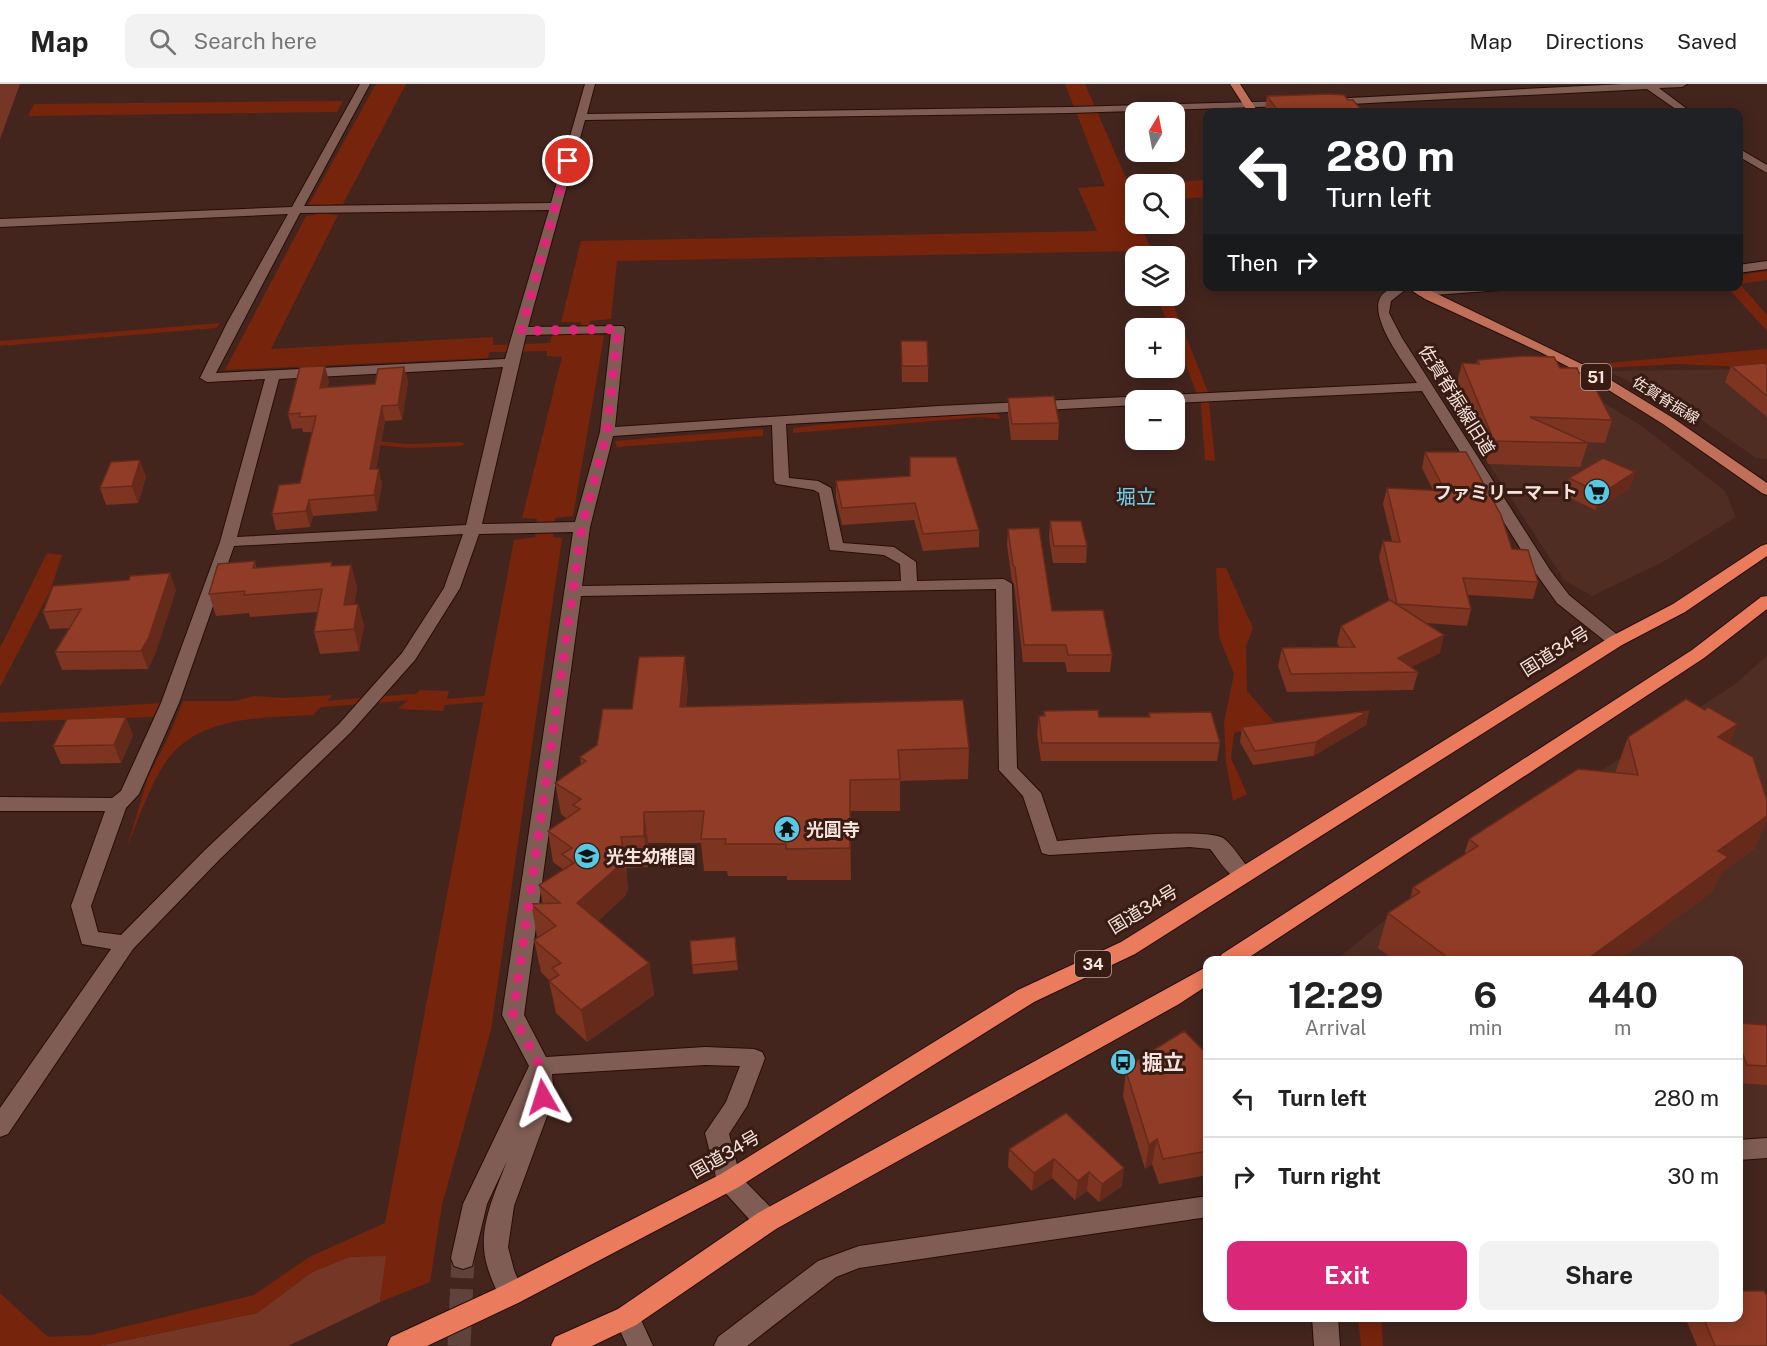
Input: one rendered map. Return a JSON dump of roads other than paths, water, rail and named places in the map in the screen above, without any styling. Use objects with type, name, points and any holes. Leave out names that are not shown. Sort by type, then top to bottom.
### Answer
[{"type":"highway","name":"国道34号","points":[[400,1346],[511,1294],[729,1181],[1026,996],[1128,948],[1616,641],[1679,608],[1767,549]]},
{"type":"highway","points":[[1235,956],[1698,654],[1767,601]]},
{"type":"highway","points":[[564,1346],[627,1317],[767,1221],[1171,998],[1203,977]]},
{"type":"main road","points":[[1235,84],[1249,108]]},
{"type":"main road","name":"佐賀脊振線","points":[[1420,291],[1466,315],[1561,358],[1627,394],[1684,430],[1767,490]]},
{"type":"street","points":[[365,84],[234,323],[207,378],[511,363]]},
{"type":"street","points":[[0,1127],[126,943],[212,855],[345,729],[409,656],[452,588],[473,529],[511,363],[590,84]]},
{"type":"street","points":[[1259,108],[1310,102],[1682,84]]},
{"type":"street","points":[[1648,85],[1680,108]]},
{"type":"street","points":[[581,117],[1203,109]]},
{"type":"street","points":[[1743,154],[1767,170]]},
{"type":"street","points":[[0,223],[297,210],[556,206]]},
{"type":"street","points":[[1743,268],[1767,265]]},
{"type":"street","name":"佐賀脊振線旧道","points":[[1397,291],[1385,300],[1383,313],[1395,338],[1543,572],[1563,599],[1616,641]]},
{"type":"street","points":[[511,1294],[501,1270],[496,1246],[502,1206],[543,1097],[540,1066],[513,1015],[582,527],[607,432],[618,329],[521,331]]},
{"type":"street","points":[[126,943],[89,939],[81,906],[117,805],[129,794],[167,709],[228,542],[273,376]]},
{"type":"street","points":[[607,432],[939,410],[1427,387]]},
{"type":"street","points":[[779,421],[782,481],[819,486],[826,491],[836,547],[888,550],[908,562],[909,585]]},
{"type":"street","points":[[228,542],[473,529],[582,527]]},
{"type":"street","points":[[573,591],[1004,584],[1008,686],[1008,770],[1032,793],[1049,849],[1190,840],[1216,843],[1243,875]]},
{"type":"street","points":[[0,804],[117,805]]},
{"type":"street","points":[[540,1066],[705,1056],[754,1058],[736,1106],[717,1133],[729,1181],[767,1221]]},
{"type":"street","points":[[463,1258],[475,1204],[540,1066]]},
{"type":"street","points":[[1743,1150],[1767,1148]]},
{"type":"street","points":[[727,1346],[827,1269],[859,1257],[1203,1207]]},
{"type":"street","points":[[627,1317],[640,1346]]},
{"type":"street","points":[[1325,1322],[1327,1346]]},
{"type":"waterway","points":[[370,442],[408,446],[461,444]]},
{"type":"waterway","points":[[311,705],[412,697],[446,702],[495,698]]},
{"type":"tunnel","points":[[459,1346],[463,1258]]},
{"type":"place","name":"ファミリーマート","points":[[1597,492]]},
{"type":"place","name":"光圓寺","points":[[787,829]]},
{"type":"place","name":"光生幼稚園","points":[[587,856]]},
{"type":"place","name":"掘立","points":[[1123,1062]]},
{"type":"district","name":"堀立","points":[[1136,497]]}]
